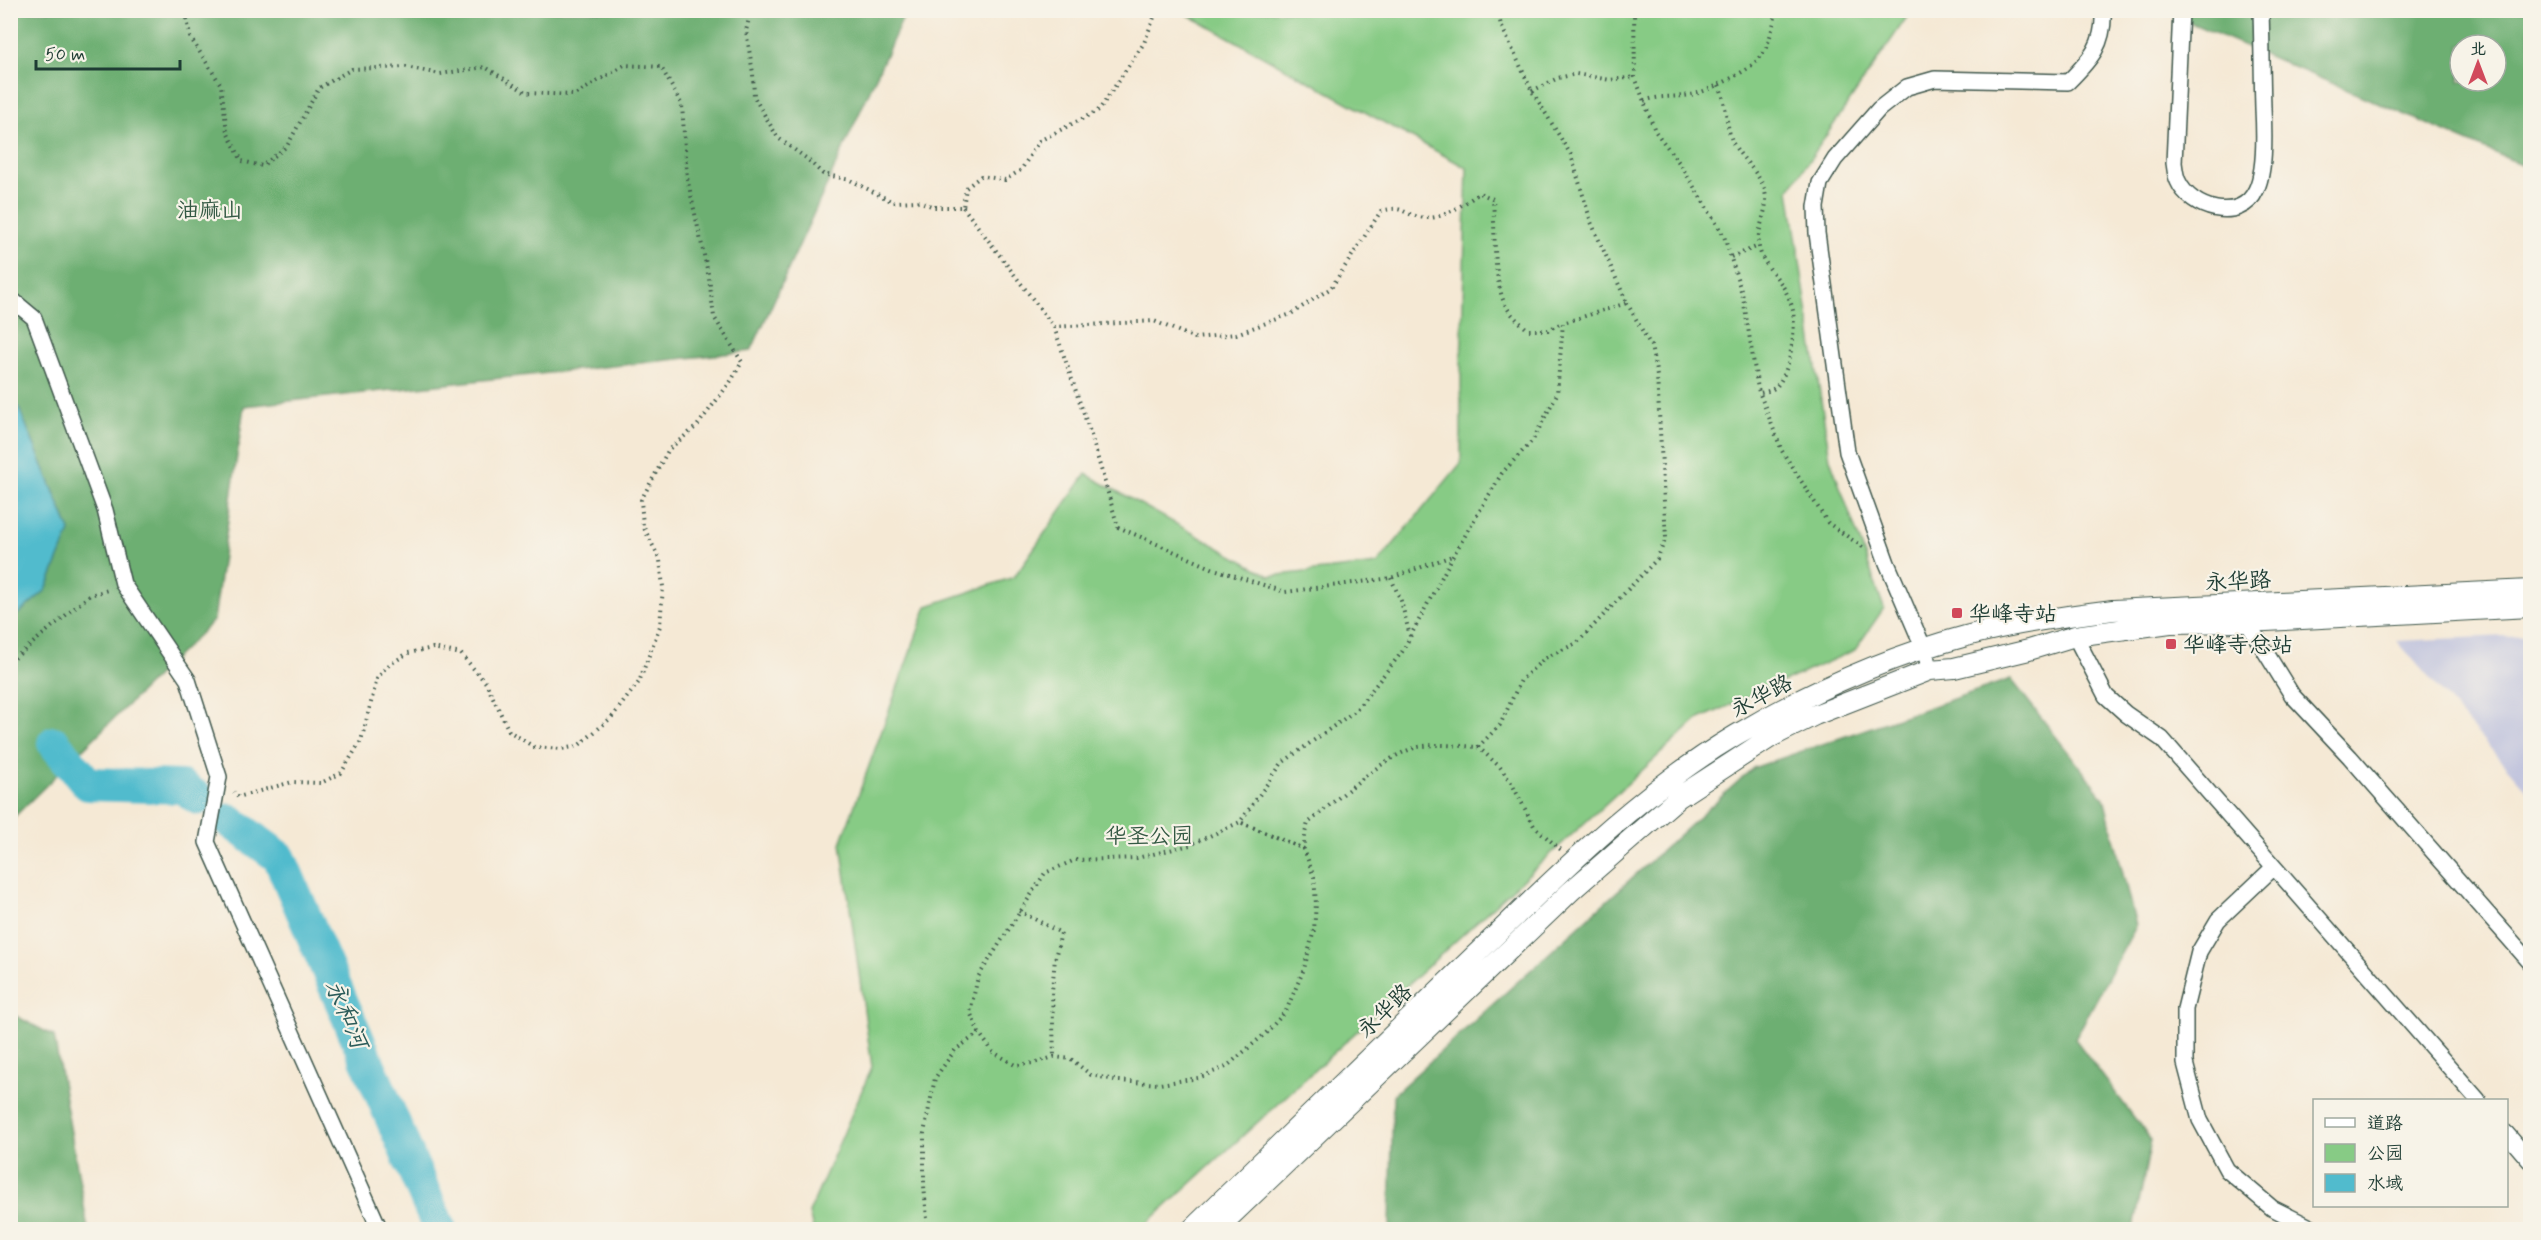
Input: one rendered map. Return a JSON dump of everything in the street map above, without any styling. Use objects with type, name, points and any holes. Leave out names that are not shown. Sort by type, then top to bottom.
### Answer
[{"type":"street","points":[[1930,670],[1924,649],[1887,563],[1848,452],[1817,233],[1816,207],[1820,183],[1835,159],[1879,109],[1907,87],[1935,79],[2068,82],[2085,65],[2097,47],[2104,29],[2103,10]]},
{"type":"street","points":[[2181,10],[2174,163],[2177,180],[2187,195],[2199,204],[2215,209],[2231,210],[2244,203],[2256,192],[2262,167],[2264,141],[2261,10]]},
{"type":"street","points":[[10,298],[34,318],[105,510],[123,584],[188,680],[219,777],[207,842],[380,1230]]},
{"type":"street","name":"永华路","points":[[1191,1230],[1573,861],[1649,796],[1693,763],[1734,736],[1820,692],[1924,649],[1967,635],[2060,617],[2113,610],[2530,590]]},
{"type":"street","name":"永华路","points":[[1216,1230],[1570,891],[1679,797],[1771,737],[1815,715],[1930,670],[1954,668],[2075,636],[2170,623],[2247,622],[2530,607]]},
{"type":"street","points":[[2247,622],[2292,695],[2350,757],[2530,962]]},
{"type":"street","points":[[2075,636],[2106,696],[2126,714],[2162,739],[2476,1099]]},
{"type":"street","points":[[2274,867],[2218,920],[2199,952],[2185,1009],[2185,1063],[2200,1120],[2227,1170],[2272,1208],[2316,1230]]},
{"type":"street","points":[[2508,1135],[2530,1160]]},
{"type":"path","points":[[195,10],[187,18],[190,37],[221,85],[227,132],[242,161],[262,166],[286,146],[319,88],[352,69],[406,67],[440,74],[485,67],[527,93],[575,95],[624,65],[661,67],[682,105],[687,177],[710,278],[714,317],[742,362],[731,381],[697,426],[669,449],[641,500],[643,526],[660,560],[663,587],[660,626],[639,682],[611,718],[578,746],[562,749],[534,747],[509,731],[486,683],[461,654],[433,648],[408,653],[386,667],[377,679],[361,741],[341,772],[321,783],[292,782],[238,797],[219,777]]},
{"type":"path","points":[[751,10],[746,31],[753,73],[754,97],[778,138],[806,158],[823,174],[850,180],[893,202],[918,201],[934,207],[963,207]]},
{"type":"path","points":[[1157,10],[1144,43],[1099,110],[1039,141],[1021,170],[1005,180],[981,176],[966,188],[963,207],[1054,327],[1091,435],[1118,526],[1214,569],[1285,592],[1391,578],[1453,556]]},
{"type":"path","points":[[1478,747],[1500,725],[1521,680],[1545,658],[1577,644],[1657,560],[1666,538],[1657,376],[1651,346],[1627,303],[1592,222],[1571,155],[1532,91],[1501,25],[1497,10]]},
{"type":"path","points":[[1634,10],[1635,77],[1655,131],[1680,164],[1724,236],[1743,297],[1760,393],[1782,451],[1828,523],[1887,563]]},
{"type":"path","points":[[1644,101],[1657,96],[1690,96],[1719,85],[1755,63],[1763,54],[1777,10]]},
{"type":"path","points":[[1532,91],[1558,78],[1576,74],[1610,80],[1635,77]]},
{"type":"path","points":[[1719,85],[1724,95],[1726,116],[1735,146],[1764,185],[1766,200],[1759,246],[1763,260],[1780,281],[1793,310],[1794,332],[1790,357],[1782,380],[1774,388],[1760,393]]},
{"type":"path","points":[[1054,327],[1154,321],[1195,338],[1236,334],[1292,314],[1331,288],[1381,211],[1397,207],[1422,218],[1448,213],[1480,193],[1492,199],[1499,287],[1504,303],[1513,317],[1528,330],[1548,330],[1627,303]]},
{"type":"path","points":[[1731,258],[1759,246]]},
{"type":"path","points":[[1563,323],[1557,394],[1533,440],[1502,473],[1453,556],[1402,652],[1355,711],[1282,763],[1240,822],[1190,845],[1137,858],[1075,860],[1046,873],[1019,911],[978,977],[970,1012],[979,1033],[993,1052],[1015,1065],[1034,1063],[1054,1057],[1071,1059],[1091,1075],[1119,1081],[1160,1084],[1198,1078],[1227,1067],[1266,1033],[1286,1011],[1304,969],[1314,930],[1316,904],[1314,877],[1304,849],[1308,823],[1394,757],[1418,747],[1445,745],[1478,747],[1500,767],[1512,784],[1534,826],[1573,861]]},
{"type":"path","points":[[1391,578],[1401,601],[1410,636]]},
{"type":"path","points":[[10,662],[90,595],[123,584]]},
{"type":"path","points":[[1240,822],[1304,849]]},
{"type":"path","points":[[1019,911],[1061,933],[1052,991],[1054,1057]]},
{"type":"path","points":[[928,1230],[924,1133],[935,1078],[955,1050],[979,1033]]},
{"type":"shaded area","points":[[2530,635],[2530,794],[2397,641]]},
{"type":"green space","name":"油麻山","points":[[11,11],[906,11],[751,351],[244,406],[214,620],[11,820],[11,620],[46,590],[70,531],[11,389]]},
{"type":"green space","name":"华圣公园","points":[[1181,11],[1911,11],[1789,190],[1830,459],[1884,608],[1855,650],[1697,720],[1141,1229],[813,1229],[809,1213],[872,1067],[841,843],[927,606],[1014,577],[1086,474],[1270,576],[1377,564],[1461,463],[1461,368],[1467,168]]},
{"type":"green space","points":[[2163,11],[2530,11],[2530,168]]},
{"type":"green space","points":[[2011,679],[2104,798],[2136,926],[2075,1039],[2151,1140],[2134,1229],[1390,1229],[1393,1095],[1753,768]]},
{"type":"green space","points":[[10,1013],[54,1036],[88,1229],[11,1229]]},
{"type":"water","points":[[11,389],[70,531],[46,590],[11,620]]},
{"type":"waterway","name":"永和河","points":[[54,743],[88,784],[182,787],[198,798]]},
{"type":"waterway","name":"永和河","points":[[228,820],[279,857],[440,1230]]},
{"type":"place","name":"华峰寺站","points":[[1957,613]]},
{"type":"place","name":"华峰寺总站","points":[[2171,644]]}]
